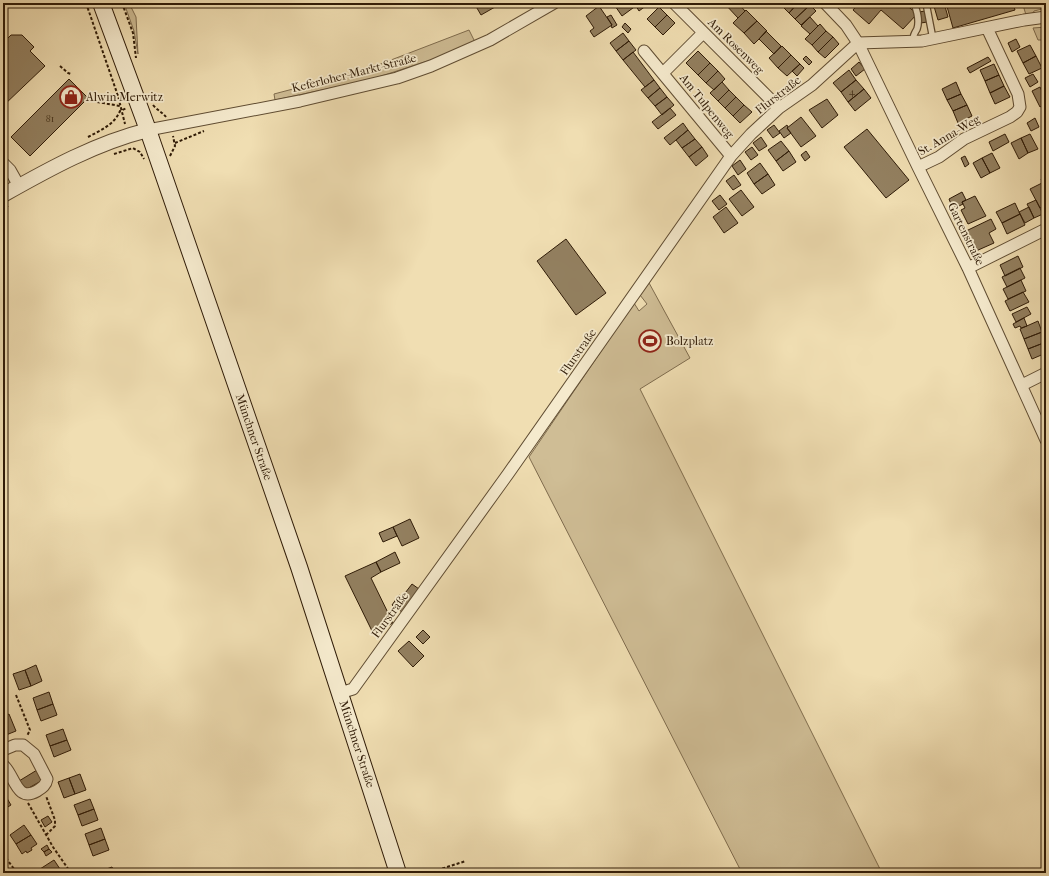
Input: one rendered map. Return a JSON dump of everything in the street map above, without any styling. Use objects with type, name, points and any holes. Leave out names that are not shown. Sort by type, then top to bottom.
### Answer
[{"type":"main road","name":"Münchner Straße","points":[[102,3],[148,130],[164,158],[301,566],[398,873]]},
{"type":"street","name":"Keferloher-Markt-Straße","points":[[148,130],[300,101],[397,78],[431,66],[490,40],[554,3]]},
{"type":"street","name":"Am Rosenweg","points":[[674,3],[779,108]]},
{"type":"street","name":"Gartenstraße","points":[[825,3],[846,25],[858,43],[968,268],[1046,440]]},
{"type":"street","points":[[858,43],[913,42],[1046,17]]},
{"type":"street","name":"St. Anna-Weg","points":[[918,167],[939,157],[964,139],[1010,117],[1017,112],[1020,107],[1018,94],[987,28]]},
{"type":"street","name":"Am Tulpenweg","points":[[663,73],[704,32]]},
{"type":"street","name":"Flurstraße","points":[[340,693],[353,689],[508,474],[731,156],[751,134],[779,108],[812,85],[858,43]]},
{"type":"street","name":"Am Tulpenweg","points":[[644,51],[731,156]]},
{"type":"street","points":[[7,200],[19,186],[72,159],[112,141],[148,130]]},
{"type":"street","points":[[3,163],[10,170],[19,186]]},
{"type":"street","points":[[968,268],[1046,229]]},
{"type":"street","points":[[1022,385],[1046,373]]},
{"type":"street","points":[[3,750],[14,745],[23,745],[34,754],[47,779],[46,783],[43,787],[31,794],[26,794],[19,789],[3,765]]},
{"type":"lane","points":[[913,42],[913,35],[917,29],[918,21],[918,13],[914,3]]},
{"type":"lane","points":[[926,3],[933,39]]},
{"type":"path","points":[[86,3],[133,148],[140,152],[149,164],[164,158],[174,150],[175,143]]},
{"type":"path","points":[[121,3],[127,22],[131,28],[136,59]]},
{"type":"path","points":[[60,66],[71,74]]},
{"type":"path","points":[[120,111],[151,100],[156,109],[162,112],[165,116],[170,126]]},
{"type":"path","points":[[97,102],[120,106]]},
{"type":"path","points":[[87,137],[110,125],[118,117],[120,111]]},
{"type":"path","points":[[109,156],[133,148]]},
{"type":"path","points":[[3,209],[7,200]]},
{"type":"path","points":[[16,695],[30,730],[23,745]]},
{"type":"path","points":[[43,787],[55,820],[55,826],[46,835]]},
{"type":"path","points":[[26,794],[29,806],[71,873]]},
{"type":"path","points":[[3,854],[17,873]]},
{"type":"path","points":[[428,873],[466,861]]},
{"type":"shaded area","points":[[124,3],[129,3],[136,17],[138,54],[134,31]]},
{"type":"shaded area","points":[[1032,3],[1046,3],[1046,11],[1042,9],[1026,15],[1023,5]]},
{"type":"shaded area","points":[[1046,27],[1046,40],[1038,40],[1033,28]]},
{"type":"shaded area","points":[[469,30],[475,42],[443,56],[369,80],[275,100],[274,94],[365,70]]},
{"type":"shaded area","points":[[648,281],[690,358],[640,389],[882,873],[742,873],[529,457],[634,303],[639,311],[647,304],[640,295]]},
{"type":"building","points":[[474,3],[502,3],[481,15]]},
{"type":"building","points":[[613,3],[636,3],[637,5],[622,16]]},
{"type":"building","points":[[636,3],[646,3],[647,5],[639,11]]},
{"type":"building","points":[[724,3],[738,3],[745,11],[738,18]]},
{"type":"building","points":[[786,3],[798,3],[789,13],[782,6]]},
{"type":"building","points":[[798,3],[808,3],[810,5],[795,19],[789,13]]},
{"type":"building","points":[[859,3],[904,3],[917,14],[903,29],[881,10],[869,24],[853,10]]},
{"type":"building","points":[[933,3],[944,3],[948,17],[938,20]]},
{"type":"building","points":[[946,3],[1013,3],[1015,10],[953,28]]},
{"type":"building","points":[[810,5],[816,11],[801,25],[795,19]]},
{"type":"building","points":[[599,6],[612,25],[594,37],[590,31],[594,28],[586,16]]},
{"type":"building","points":[[659,7],[667,15],[655,27],[647,19]]},
{"type":"building","points":[[746,10],[757,21],[744,33],[733,23]]},
{"type":"building","points":[[925,11],[927,22],[921,23],[919,12]]},
{"type":"building","points":[[611,15],[617,25],[612,28],[612,25],[607,17]]},
{"type":"building","points":[[667,15],[675,23],[663,35],[655,27]]},
{"type":"building","points":[[810,17],[818,26],[810,34],[801,26]]},
{"type":"building","points":[[757,21],[767,31],[754,44],[744,33]]},
{"type":"building","points":[[625,23],[631,29],[628,33],[622,27]]},
{"type":"building","points":[[820,24],[826,31],[812,45],[805,39]]},
{"type":"building","points":[[766,31],[781,46],[774,54],[759,39]]},
{"type":"building","points":[[826,31],[833,37],[818,52],[812,45]]},
{"type":"building","points":[[623,33],[629,41],[616,51],[610,43]]},
{"type":"building","points":[[11,35],[22,35],[34,47],[30,51],[45,66],[3,106],[3,43]]},
{"type":"building","points":[[833,37],[839,44],[825,58],[818,52]]},
{"type":"building","points":[[1016,39],[1020,47],[1012,52],[1008,43]]},
{"type":"building","points":[[629,41],[636,50],[623,60],[616,51]]},
{"type":"building","points":[[1030,45],[1036,56],[1023,63],[1017,51]]},
{"type":"building","points":[[782,46],[791,55],[778,68],[769,58]]},
{"type":"building","points":[[698,51],[710,63],[698,75],[686,63]]},
{"type":"building","points":[[633,52],[654,80],[645,87],[623,60]]},
{"type":"building","points":[[791,55],[800,64],[787,76],[778,68]]},
{"type":"building","points":[[806,56],[812,62],[809,65],[803,59]]},
{"type":"building","points":[[1036,56],[1042,68],[1029,74],[1023,63]]},
{"type":"building","points":[[988,57],[991,61],[970,73],[967,68]]},
{"type":"building","points":[[859,62],[865,69],[856,76],[851,69]]},
{"type":"building","points":[[710,63],[718,71],[706,83],[698,75]]},
{"type":"building","points":[[800,64],[804,68],[797,76],[792,71]]},
{"type":"building","points":[[994,64],[999,75],[985,81],[980,70]]},
{"type":"building","points":[[849,70],[856,80],[841,92],[833,83]]},
{"type":"building","points":[[718,71],[725,79],[714,90],[706,83]]},
{"type":"building","points":[[1033,74],[1038,82],[1030,87],[1025,78]]},
{"type":"building","points":[[999,75],[1004,86],[990,93],[985,81]]},
{"type":"building","points":[[69,79],[88,98],[30,156],[11,137]]},
{"type":"building","points":[[654,80],[660,88],[648,98],[641,90]]},
{"type":"building","points":[[856,80],[864,89],[848,102],[841,92]]},
{"type":"building","points":[[722,82],[729,90],[718,101],[710,93]]},
{"type":"building","points":[[956,82],[961,94],[947,100],[942,89]]},
{"type":"building","points":[[1004,86],[1010,97],[995,104],[990,93]]},
{"type":"building","points":[[1040,87],[1046,103],[1040,107],[1032,91]]},
{"type":"building","points":[[660,88],[667,97],[655,106],[648,98]]},
{"type":"building","points":[[864,89],[871,98],[855,111],[848,102]]},
{"type":"building","points":[[729,90],[736,97],[725,108],[718,101]]},
{"type":"building","points":[[961,94],[967,105],[953,111],[947,100]]},
{"type":"building","points":[[667,97],[674,105],[662,115],[655,106]]},
{"type":"building","points":[[736,97],[744,105],[733,116],[725,108]]},
{"type":"building","points":[[827,99],[838,115],[822,128],[809,110]]},
{"type":"building","points":[[744,105],[752,112],[740,123],[733,116]]},
{"type":"building","points":[[967,105],[972,116],[958,123],[953,111]]},
{"type":"building","points":[[670,108],[676,115],[658,129],[652,122]]},
{"type":"building","points":[[801,117],[816,136],[801,147],[787,128]]},
{"type":"building","points":[[1035,118],[1039,127],[1031,131],[1027,123]]},
{"type":"building","points":[[683,123],[688,130],[670,145],[664,138]]},
{"type":"building","points":[[774,125],[780,133],[773,138],[767,130]]},
{"type":"building","points":[[787,125],[787,128],[791,133],[784,138],[779,131]]},
{"type":"building","points":[[867,129],[909,180],[886,198],[844,147]]},
{"type":"building","points":[[688,130],[695,139],[682,148],[676,140]]},
{"type":"building","points":[[1005,134],[1009,142],[993,151],[989,142]]},
{"type":"building","points":[[1030,134],[1038,149],[1028,153],[1021,138]]},
{"type":"building","points":[[761,137],[767,146],[759,151],[753,143]]},
{"type":"building","points":[[1021,138],[1028,153],[1019,159],[1011,143]]},
{"type":"building","points":[[695,139],[702,147],[689,157],[682,148]]},
{"type":"building","points":[[781,141],[789,151],[776,161],[768,150]]},
{"type":"building","points":[[702,147],[708,156],[696,166],[689,157]]},
{"type":"building","points":[[752,147],[758,155],[751,160],[745,152]]},
{"type":"building","points":[[789,151],[796,162],[783,171],[776,161]]},
{"type":"building","points":[[806,151],[810,157],[805,161],[801,155]]},
{"type":"building","points":[[992,153],[1000,168],[990,173],[982,158]]},
{"type":"building","points":[[965,156],[969,164],[965,167],[961,158]]},
{"type":"building","points":[[982,158],[990,173],[981,178],[973,163]]},
{"type":"building","points":[[740,160],[746,169],[738,175],[732,166]]},
{"type":"building","points":[[760,163],[768,174],[754,184],[747,173]]},
{"type":"building","points":[[768,174],[775,185],[762,194],[754,184]]},
{"type":"building","points":[[734,175],[741,185],[733,190],[726,181]]},
{"type":"building","points":[[1046,177],[1046,189],[1045,189],[1041,179]]},
{"type":"building","points":[[1042,183],[1046,189],[1046,205],[1040,208],[1030,189]]},
{"type":"building","points":[[741,190],[754,207],[742,216],[729,199]]},
{"type":"building","points":[[962,192],[966,200],[962,202],[963,204],[953,209],[949,199]]},
{"type":"building","points":[[720,195],[727,204],[719,210],[712,201]]},
{"type":"building","points":[[975,196],[986,216],[968,224],[961,210],[965,208],[962,202]]},
{"type":"building","points":[[1036,200],[1043,214],[1034,218],[1027,204]]},
{"type":"building","points":[[1015,203],[1020,214],[1002,223],[996,212]]},
{"type":"building","points":[[726,207],[738,223],[724,233],[713,217]]},
{"type":"building","points":[[1029,207],[1034,218],[1025,223],[1019,212]]},
{"type":"building","points":[[1020,214],[1025,225],[1007,234],[1002,223]]},
{"type":"building","points":[[991,219],[996,229],[989,233],[994,243],[976,251],[972,242],[970,243],[966,231]]},
{"type":"building","points":[[566,239],[606,293],[576,315],[537,261]]},
{"type":"building","points":[[1018,256],[1023,267],[1005,276],[1000,265]]},
{"type":"building","points":[[1020,268],[1025,278],[1007,287],[1002,277]]},
{"type":"building","points":[[1021,280],[1026,291],[1008,299],[1003,289]]},
{"type":"building","points":[[1023,292],[1029,302],[1010,311],[1005,301]]},
{"type":"building","points":[[1027,307],[1031,314],[1016,322],[1012,314]]},
{"type":"building","points":[[1024,318],[1027,326],[1015,328],[1013,324]]},
{"type":"building","points":[[1038,321],[1042,332],[1024,339],[1020,329]]},
{"type":"building","points":[[1042,332],[1046,342],[1028,349],[1024,339]]},
{"type":"building","points":[[1046,342],[1046,353],[1032,359],[1028,349]]},
{"type":"building","points":[[410,519],[419,538],[402,546],[393,527]]},
{"type":"building","points":[[393,527],[397,536],[383,542],[379,533]]},
{"type":"building","points":[[395,552],[400,563],[381,572],[376,562]]},
{"type":"building","points":[[376,562],[381,572],[371,578],[393,623],[373,633],[345,576]]},
{"type":"building","points":[[412,584],[419,589],[402,612],[392,605],[399,595],[402,597]]},
{"type":"building","points":[[423,630],[430,637],[423,644],[416,637]]},
{"type":"building","points":[[409,641],[424,656],[413,667],[398,651]]},
{"type":"building","points":[[36,665],[42,681],[31,686],[25,670]]},
{"type":"building","points":[[25,670],[31,686],[19,690],[13,674]]},
{"type":"building","points":[[3,687],[7,699],[3,701]]},
{"type":"building","points":[[49,692],[53,704],[37,710],[33,698]]},
{"type":"building","points":[[53,704],[57,715],[41,721],[37,710]]},
{"type":"building","points":[[9,714],[16,731],[6,735],[3,728],[3,717]]},
{"type":"building","points":[[63,729],[67,740],[50,746],[46,735]]},
{"type":"building","points":[[67,740],[71,750],[54,757],[50,746]]},
{"type":"building","points":[[37,770],[43,780],[25,790],[19,781]]},
{"type":"building","points":[[80,774],[86,790],[75,794],[69,778]]},
{"type":"building","points":[[69,778],[75,794],[64,798],[58,782]]},
{"type":"building","points":[[5,795],[11,805],[3,810],[3,797]]},
{"type":"building","points":[[90,799],[94,809],[78,815],[74,805]]},
{"type":"building","points":[[94,809],[98,820],[82,826],[78,815]]},
{"type":"building","points":[[48,816],[52,822],[45,827],[41,820]]},
{"type":"building","points":[[24,825],[31,835],[16,844],[10,835]]},
{"type":"building","points":[[101,828],[105,839],[89,845],[85,834]]},
{"type":"building","points":[[31,835],[37,844],[31,848],[32,850],[27,853],[26,851],[22,854],[16,844]]},
{"type":"building","points":[[105,839],[109,850],[93,856],[89,845]]},
{"type":"building","points":[[47,845],[49,849],[44,852],[41,849]]},
{"type":"building","points":[[49,849],[52,852],[46,856],[44,852]]},
{"type":"building","points":[[54,860],[60,869],[54,873],[42,873],[40,869]]},
{"type":"building","points":[[112,867],[115,873],[102,873],[101,871]]},
{"type":"building","points":[[9,868],[13,873],[3,873],[3,872]]},
{"type":"place","name":"Alwin Merwitz","points":[[71,97]]},
{"type":"place","name":"Bolzplatz","points":[[650,341]]}]
